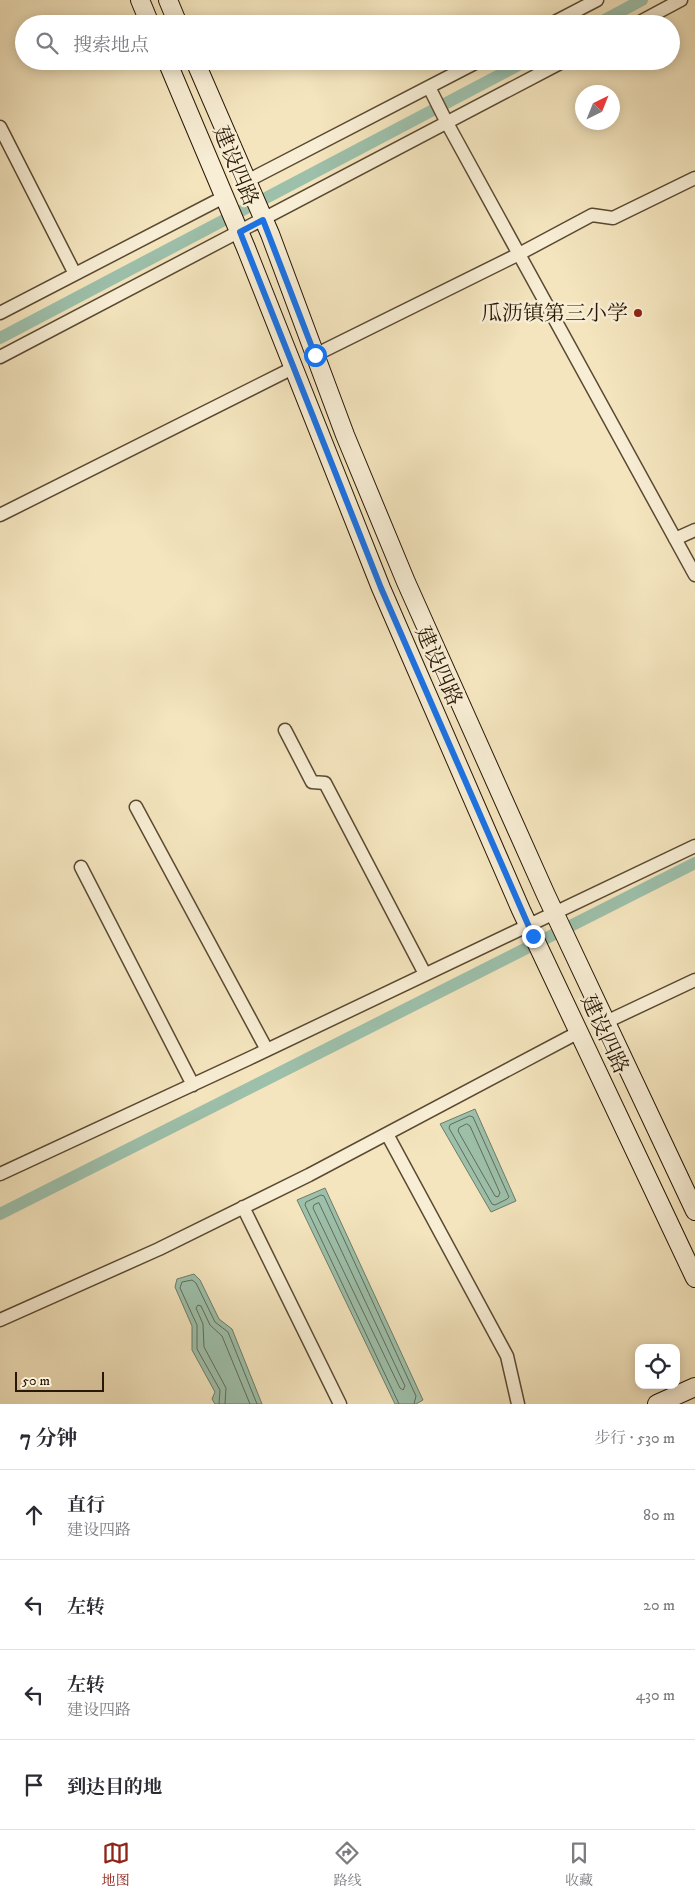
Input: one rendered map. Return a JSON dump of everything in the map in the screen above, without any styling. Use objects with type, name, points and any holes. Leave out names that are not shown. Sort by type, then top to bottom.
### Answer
[{"type":"main road","points":[[140,0],[146,15]]},
{"type":"main road","points":[[168,0],[174,15]]},
{"type":"main road","name":"建设四路","points":[[170,70],[240,232],[381,588],[533,936],[695,1278]]},
{"type":"main road","name":"建设四路","points":[[199,70],[263,220],[345,435],[406,582],[559,923],[695,1211]]},
{"type":"main road","points":[[657,1404],[695,1387]]},
{"type":"street","points":[[568,15],[597,0]]},
{"type":"street","points":[[653,15],[681,0]]},
{"type":"street","points":[[247,181],[462,70]]},
{"type":"street","points":[[0,357],[547,70]]},
{"type":"street","points":[[429,87],[446,123],[695,575]]},
{"type":"street","points":[[0,127],[75,274]]},
{"type":"street","points":[[315,355],[519,254],[592,215],[613,218],[695,178]]},
{"type":"street","points":[[0,313],[224,197]]},
{"type":"street","points":[[0,516],[293,368]]},
{"type":"street","points":[[676,539],[695,530]]},
{"type":"street","points":[[285,730],[312,782],[325,783],[425,974]]},
{"type":"street","points":[[136,807],[267,1050]]},
{"type":"street","points":[[0,1174],[628,880],[695,846]]},
{"type":"street","points":[[81,867],[193,1085]]},
{"type":"street","points":[[606,1022],[695,980]]},
{"type":"street","points":[[0,1320],[159,1249],[243,1208],[579,1032]]},
{"type":"street","points":[[387,1134],[507,1356],[518,1404]]},
{"type":"street","points":[[243,1208],[340,1404]]},
{"type":"water","points":[[475,1109],[516,1201],[491,1212],[440,1124]]},
{"type":"water","points":[[325,1188],[423,1400],[416,1404],[395,1404],[297,1200]]},
{"type":"water","points":[[194,1274],[200,1280],[219,1319],[232,1329],[262,1404],[215,1404],[212,1399],[215,1392],[192,1350],[192,1326],[175,1287],[177,1279]]},
{"type":"waterway","points":[[614,15],[642,0]]},
{"type":"waterway","points":[[262,200],[509,70]]},
{"type":"waterway","points":[[239,212],[250,206]]},
{"type":"waterway","points":[[0,338],[226,219]]},
{"type":"waterway","points":[[0,1214],[695,863]]},
{"type":"place","name":"瓜沥镇第三小学","points":[[638,313]]},
{"type":"route","points":[[315,355],[263,220],[240,232],[246,248],[381,588],[533,936]]}]
